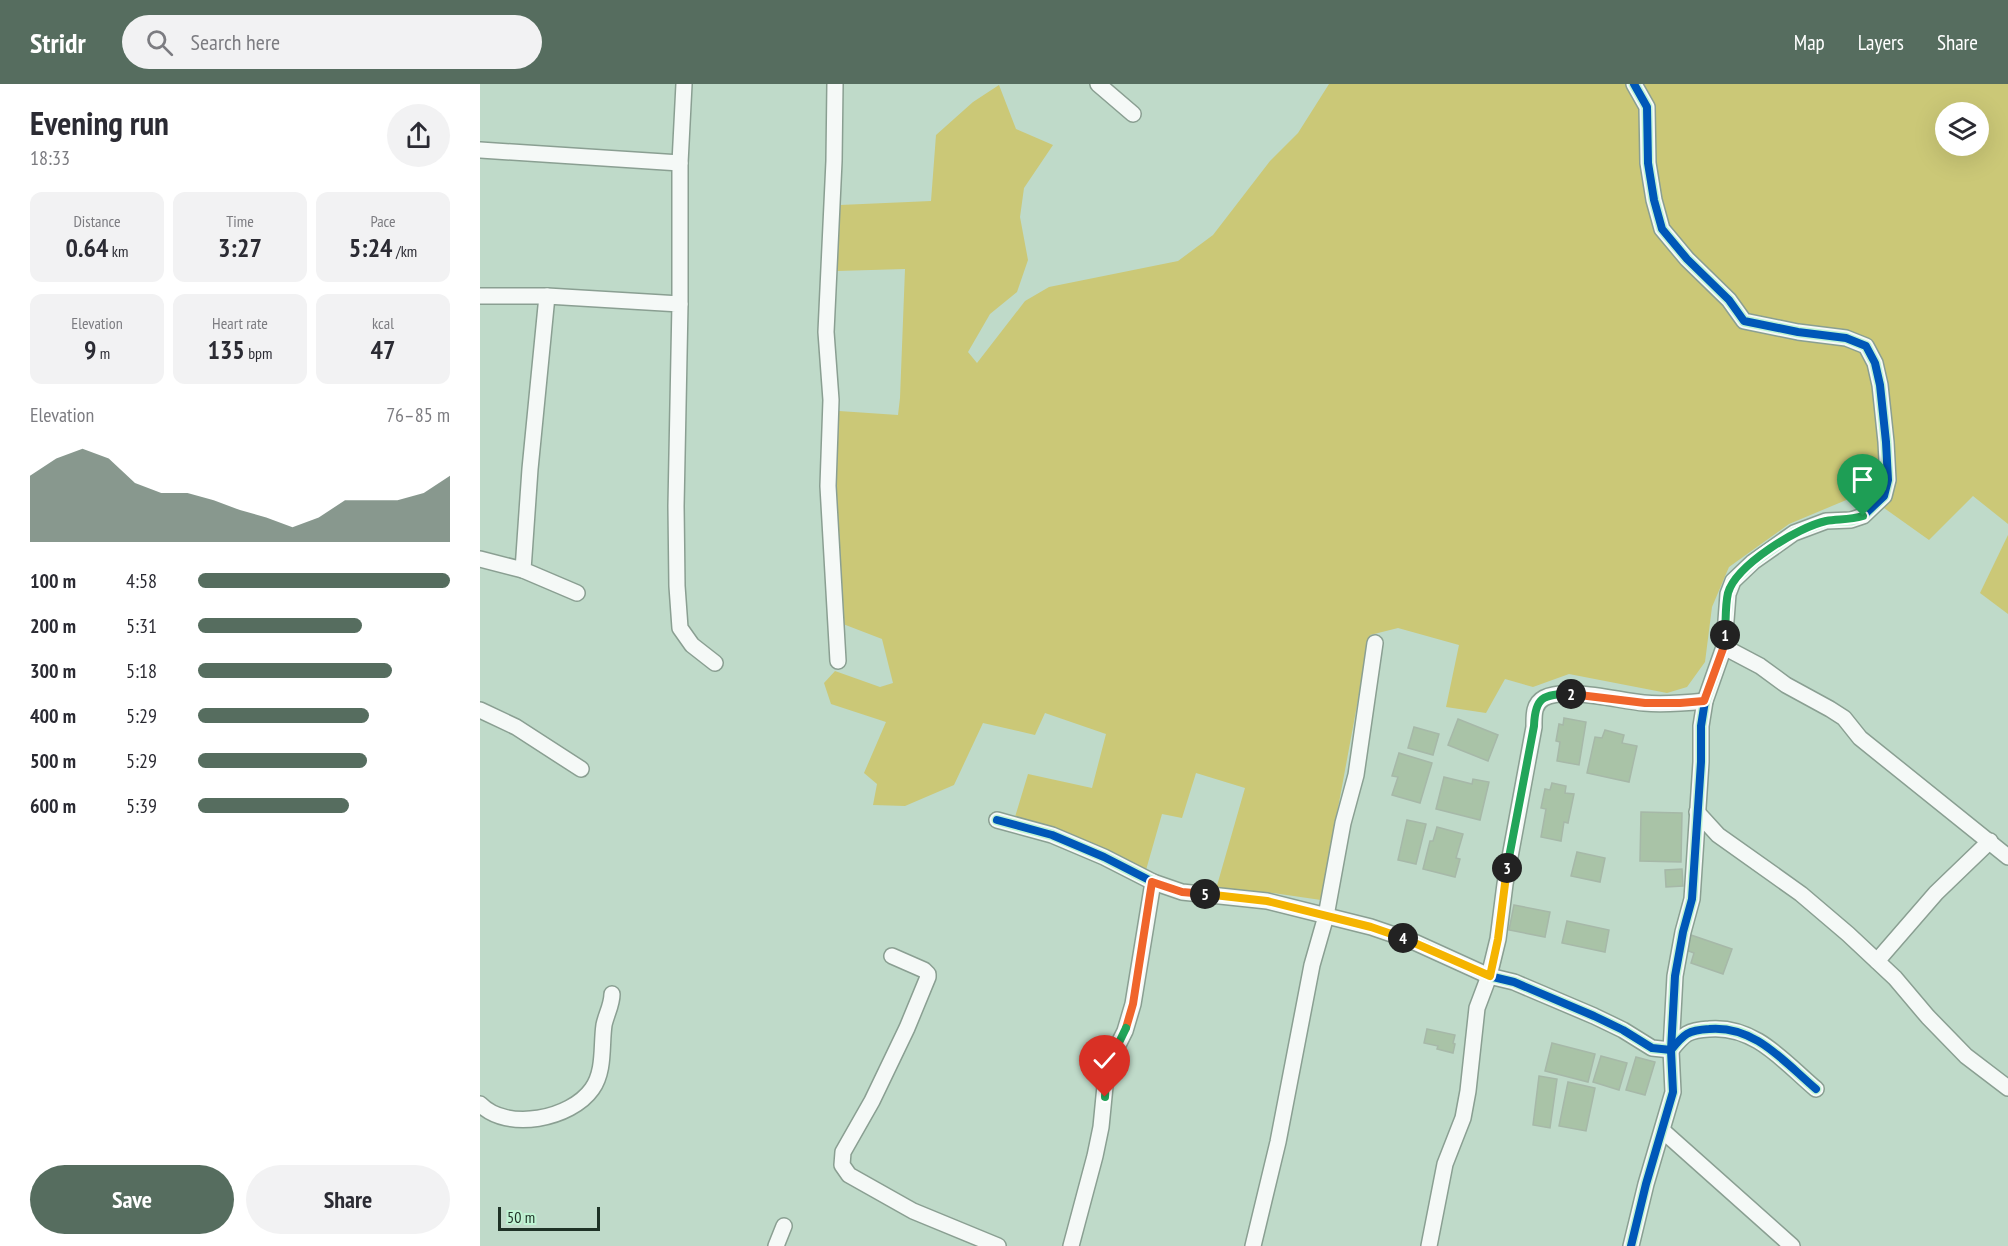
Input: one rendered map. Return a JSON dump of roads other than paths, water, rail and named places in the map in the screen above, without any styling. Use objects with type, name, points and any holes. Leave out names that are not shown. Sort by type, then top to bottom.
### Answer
[{"type":"street","points":[[684,84],[680,163],[677,586],[680,628],[692,645],[715,663]]},
{"type":"street","points":[[835,84],[826,332],[831,400],[828,486],[838,661]]},
{"type":"street","points":[[1098,84],[1133,114]]},
{"type":"street","points":[[1631,1246],[1646,1184],[1673,1092],[1671,1050],[1675,976],[1692,899],[1704,701],[1724,646],[1728,594],[1733,581],[1753,562],[1794,533],[1826,521],[1851,520],[1863,516],[1884,496],[1888,480],[1880,385],[1875,363],[1866,346],[1846,338],[1798,332],[1744,321],[1729,300],[1662,229],[1654,200],[1648,163],[1647,107],[1634,84]]},
{"type":"street","points":[[480,150],[680,163]]},
{"type":"street","points":[[480,296],[547,296],[680,304]]},
{"type":"street","points":[[524,570],[530,469],[547,296]]},
{"type":"street","points":[[480,559],[524,570],[577,593]]},
{"type":"street","points":[[1253,1246],[1278,1142],[1311,965],[1326,916],[1356,775],[1375,643]]},
{"type":"street","points":[[1724,646],[1844,718],[1860,738],[2008,856]]},
{"type":"street","points":[[1428,1246],[1445,1164],[1463,1118],[1477,1008],[1490,976],[1498,939],[1504,884],[1536,705],[1543,698],[1555,694],[1586,695],[1645,703],[1704,701]]},
{"type":"street","points":[[480,710],[516,727],[581,769]]},
{"type":"street","points":[[1697,812],[1718,835],[1801,894],[1848,934],[1877,961],[1966,1056],[2008,1088]]},
{"type":"street","points":[[997,820],[1052,835],[1104,857],[1152,882],[1182,892],[1267,901],[1371,927],[1412,941],[1490,976],[1514,982],[1594,1016],[1652,1048],[1671,1050]]},
{"type":"street","points":[[1696,843],[1718,835]]},
{"type":"street","points":[[1877,961],[1944,885],[1990,841]]},
{"type":"street","points":[[1071,1246],[1095,1156],[1106,1076],[1112,1057],[1125,1031],[1133,1004],[1152,882]]},
{"type":"street","points":[[892,956],[924,970],[928,978],[872,1101],[843,1152],[842,1165],[849,1175],[913,1211],[998,1246]]},
{"type":"street","points":[[480,1104],[486,1110],[501,1116],[523,1119],[550,1116],[576,1103],[592,1089],[600,1068],[604,1025],[612,994]]},
{"type":"street","points":[[1671,1050],[1681,1037],[1692,1030],[1714,1028],[1740,1031],[1760,1041],[1816,1089]]},
{"type":"street","points":[[1663,1131],[1792,1246]]},
{"type":"street","points":[[776,1246],[784,1226]]}]
